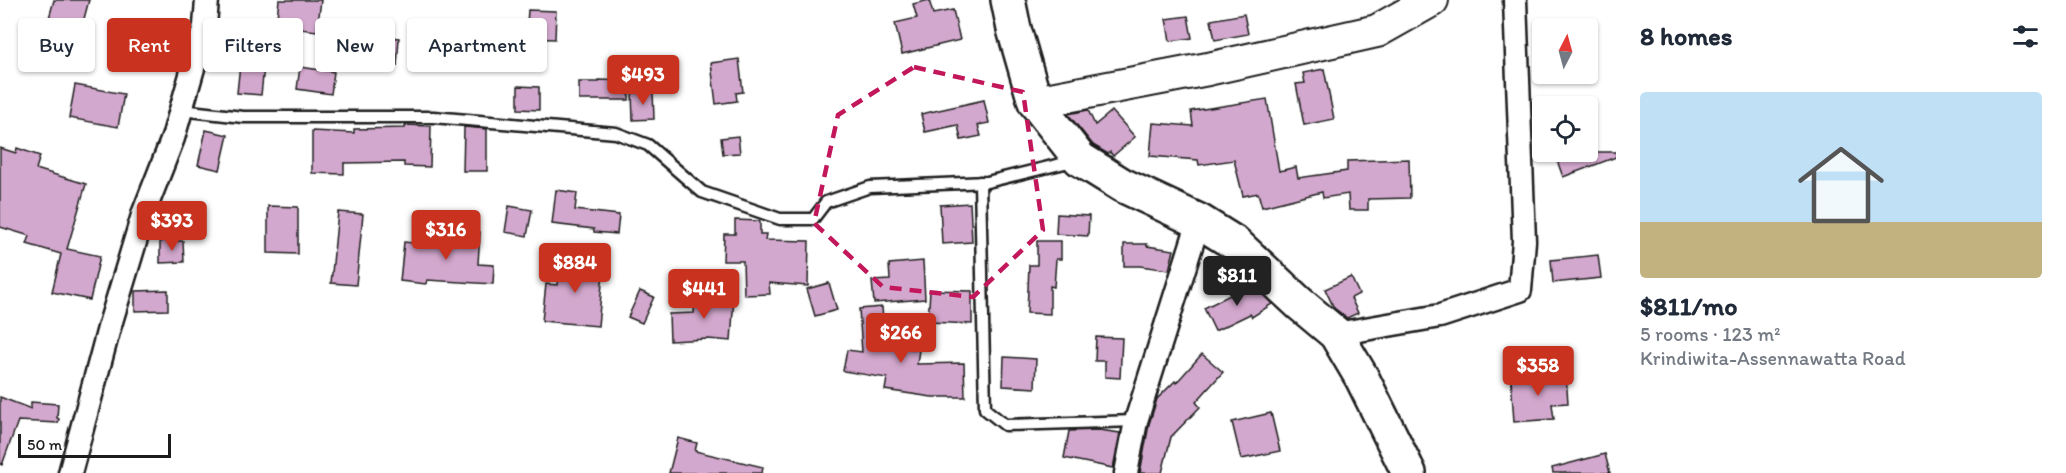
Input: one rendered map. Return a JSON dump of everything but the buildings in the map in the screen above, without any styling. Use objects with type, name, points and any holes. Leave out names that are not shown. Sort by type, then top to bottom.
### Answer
[{"type":"main road","points":[[1008,0],[1035,102],[1080,159],[1122,185],[1199,221],[1236,244],[1336,334],[1362,378],[1409,473]]},
{"type":"street","points":[[70,473],[112,318],[144,212],[173,138],[205,26],[207,0]]},
{"type":"street","points":[[1035,102],[1208,69],[1377,31],[1432,0]]},
{"type":"street","points":[[1336,334],[1440,316],[1520,290],[1524,241],[1515,0]]},
{"type":"street","points":[[1126,473],[1136,421],[1199,221]]},
{"type":"lane","points":[[181,110],[243,117],[433,117],[616,133],[648,145],[702,192],[780,219],[813,219],[826,202],[870,186],[987,182],[1080,159]]},
{"type":"lane","points":[[980,182],[985,409],[1005,425],[1136,421]]},
{"type":"highlighted area","points":[[914,67],[1023,92],[1043,230],[973,297],[883,287],[814,223],[838,115]]}]
